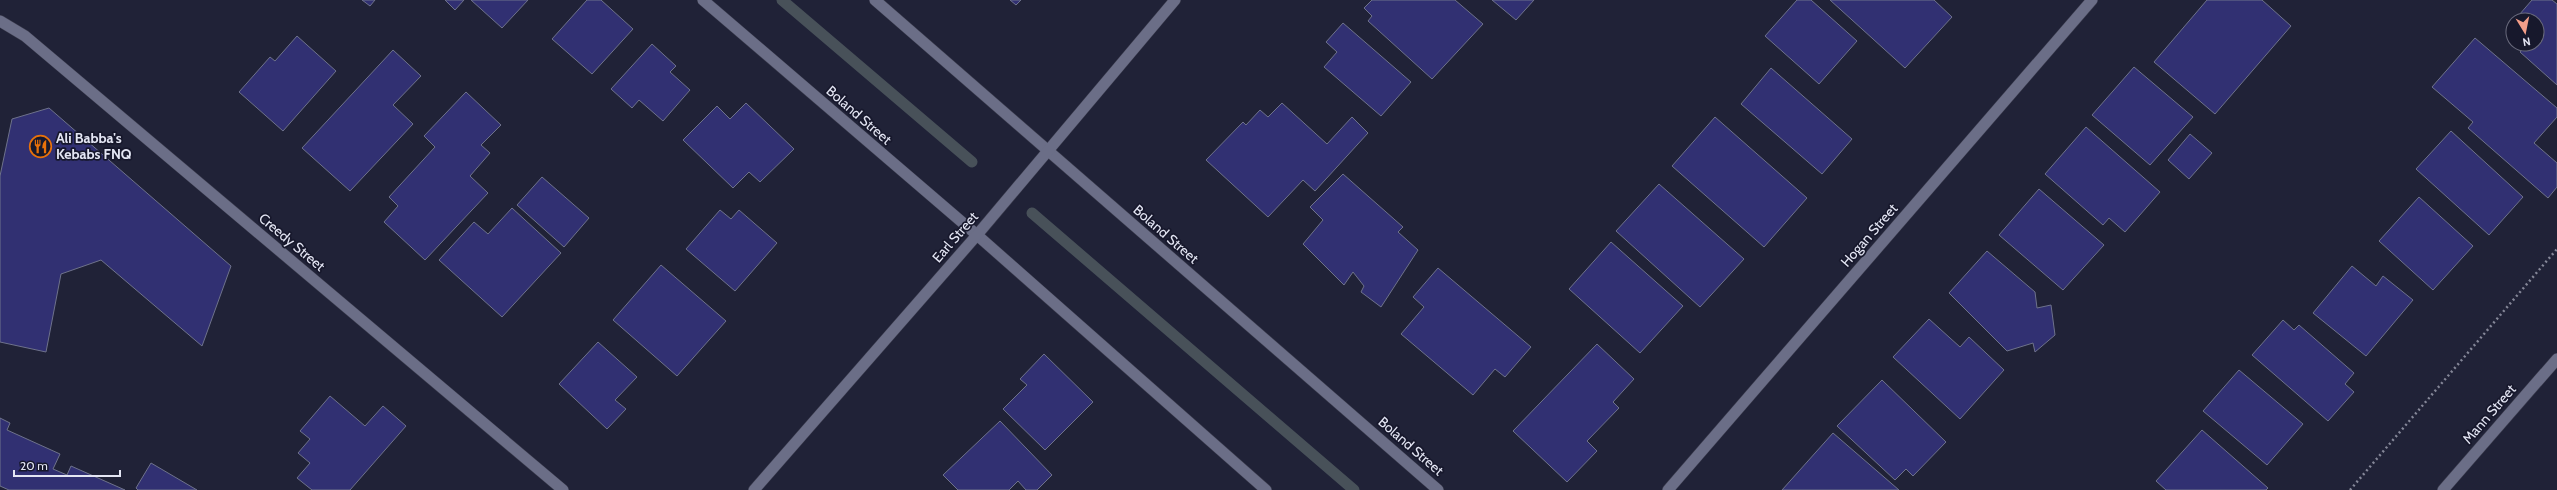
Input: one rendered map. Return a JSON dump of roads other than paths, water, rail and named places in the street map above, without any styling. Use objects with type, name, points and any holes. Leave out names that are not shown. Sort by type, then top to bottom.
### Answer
[{"type":"street","name":"Boland Street","points":[[703,0],[977,236],[1266,490]]},
{"type":"street","name":"Boland Street","points":[[875,0],[1438,490]]},
{"type":"street","name":"Earl Street","points":[[754,490],[977,236],[1175,0]]},
{"type":"street","name":"Hogan Street","points":[[1668,490],[2092,0]]},
{"type":"street","name":"Creedy Street","points":[[0,22],[25,36],[563,490]]},
{"type":"street","name":"Mann Street","points":[[2443,490],[2557,359]]},
{"type":"waterway","points":[[782,0],[972,162]]},
{"type":"waterway","points":[[1032,213],[1354,490]]},
{"type":"place","name":"Ali Babba's Kebabs FNQ","points":[[41,146]]}]
